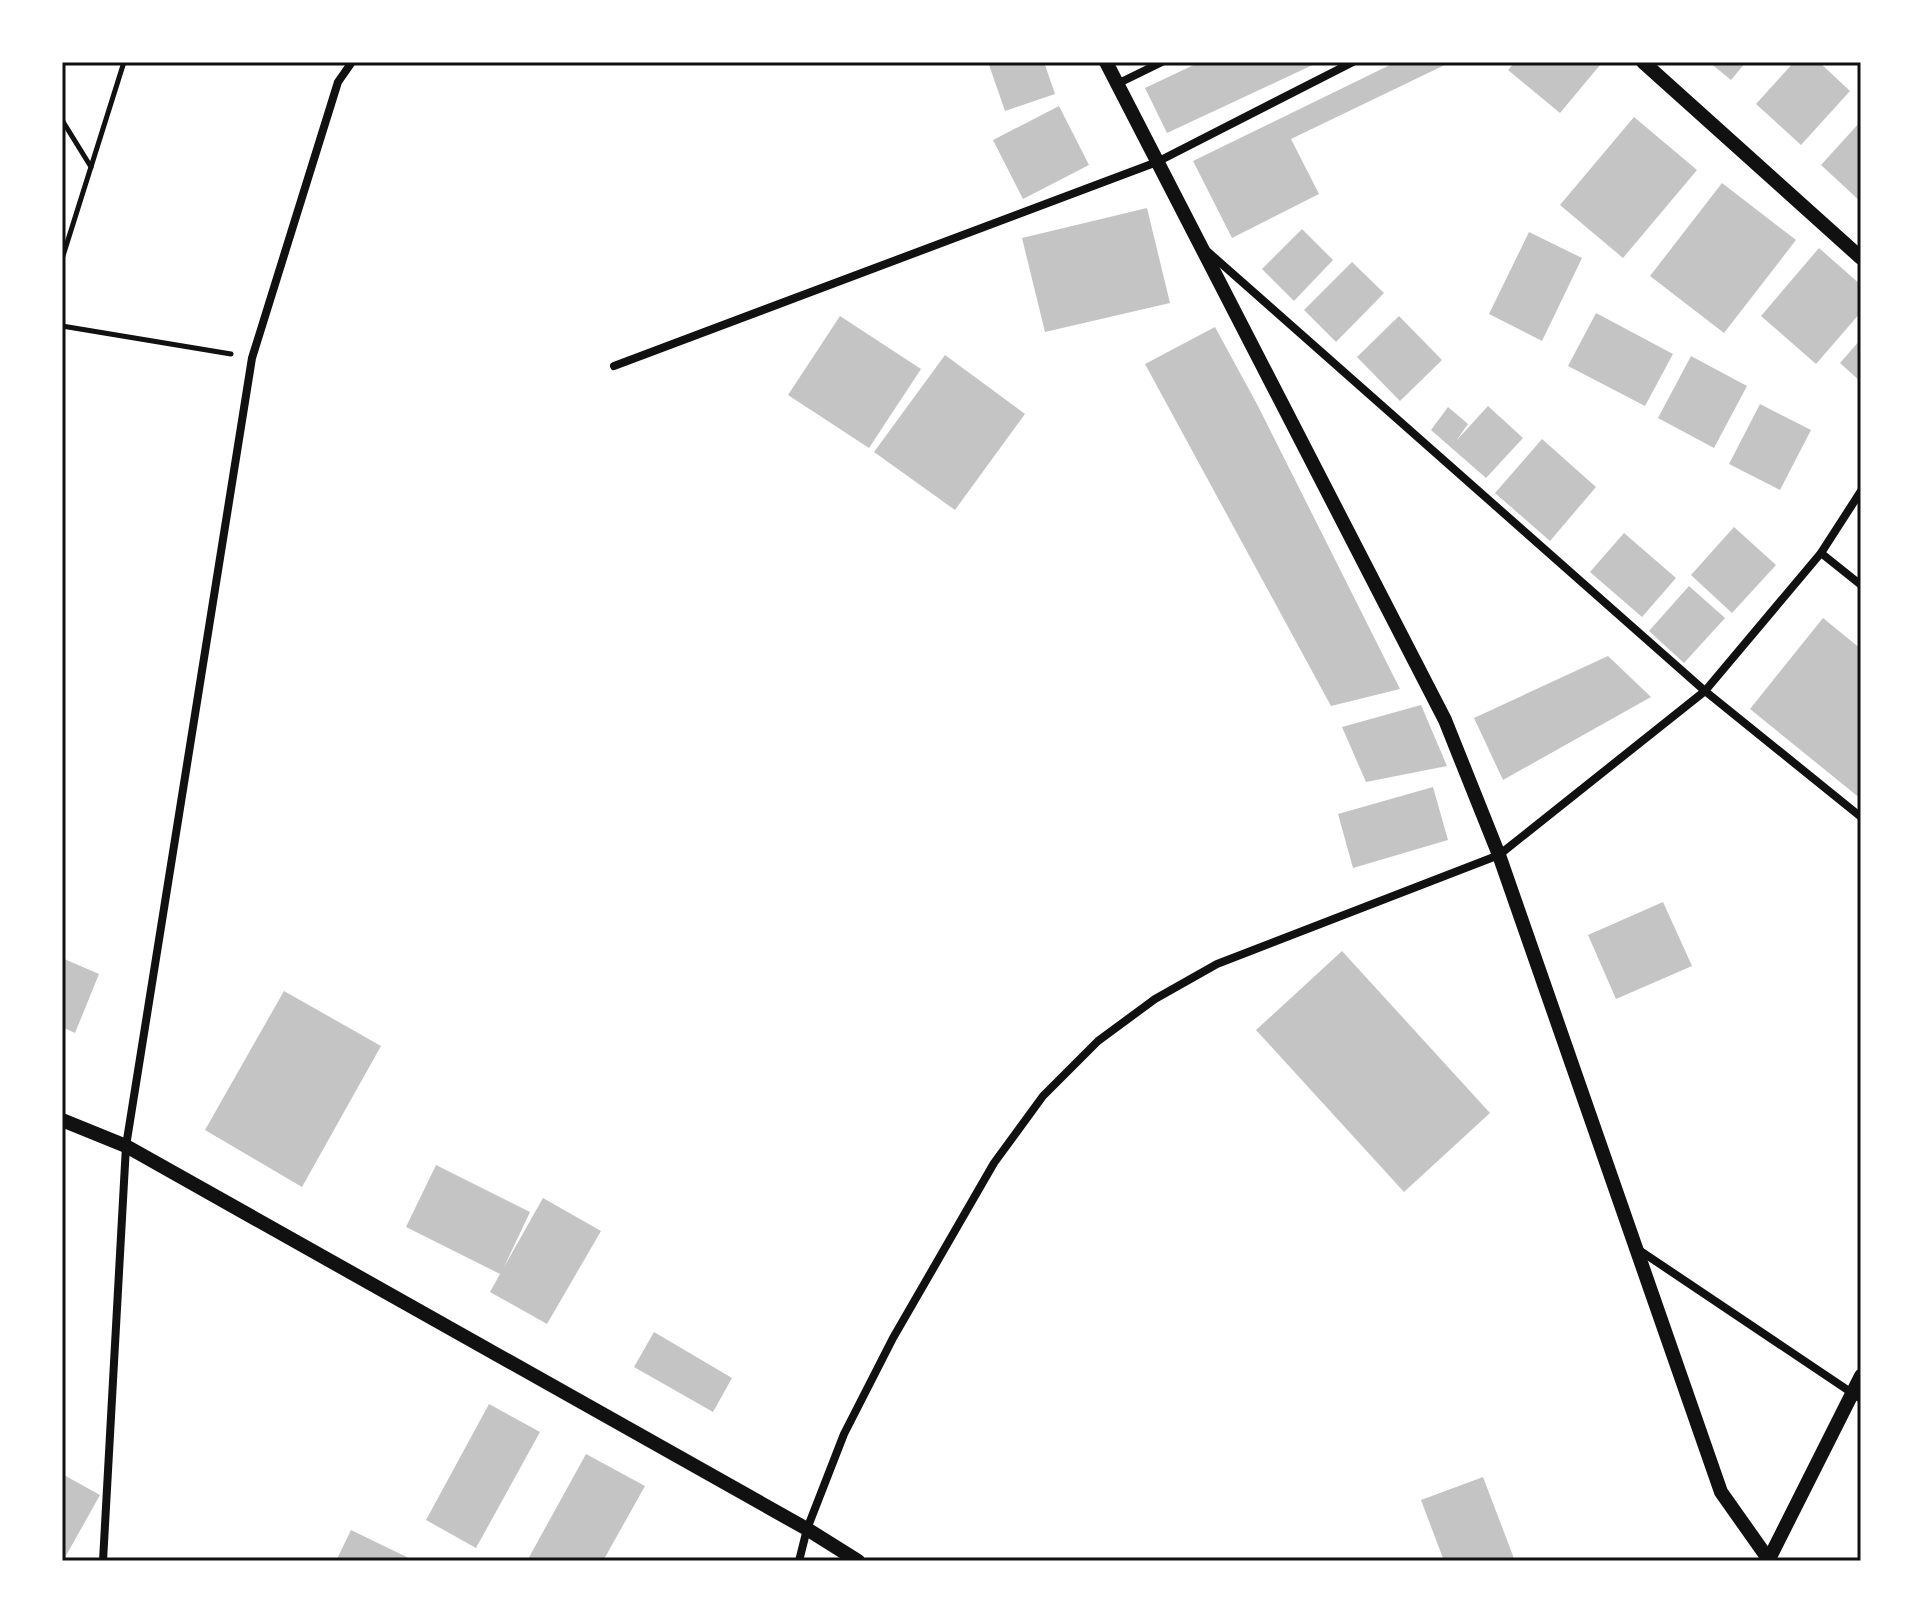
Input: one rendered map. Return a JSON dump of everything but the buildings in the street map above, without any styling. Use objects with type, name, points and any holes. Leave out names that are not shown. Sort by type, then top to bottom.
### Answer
[{"type":"street","points":[[103,1561],[126,1146],[252,358],[338,82],[352,62]]},
{"type":"street","points":[[1106,62],[1445,720],[1499,855],[1721,1492],[1768,1560],[1856,1396],[1861,1376]]},
{"type":"street","points":[[1117,84],[1162,62]]},
{"type":"street","points":[[614,366],[1157,162],[1353,62]]},
{"type":"street","points":[[1643,62],[1861,258]]},
{"type":"street","points":[[1200,245],[1705,691],[1861,817]]},
{"type":"street","points":[[799,1561],[807,1529],[844,1434],[879,1366],[994,1163],[1043,1096],[1098,1041],[1155,999],[1217,964],[1499,855],[1705,691],[1821,553],[1861,491]]},
{"type":"street","points":[[1821,553],[1861,585]]},
{"type":"street","points":[[62,1120],[126,1146],[807,1529],[858,1561]]},
{"type":"street","points":[[1634,1247],[1856,1396]]},
{"type":"path","points":[[62,259],[124,62]]},
{"type":"path","points":[[62,120],[91,167]]},
{"type":"path","points":[[62,326],[252,358]]}]
